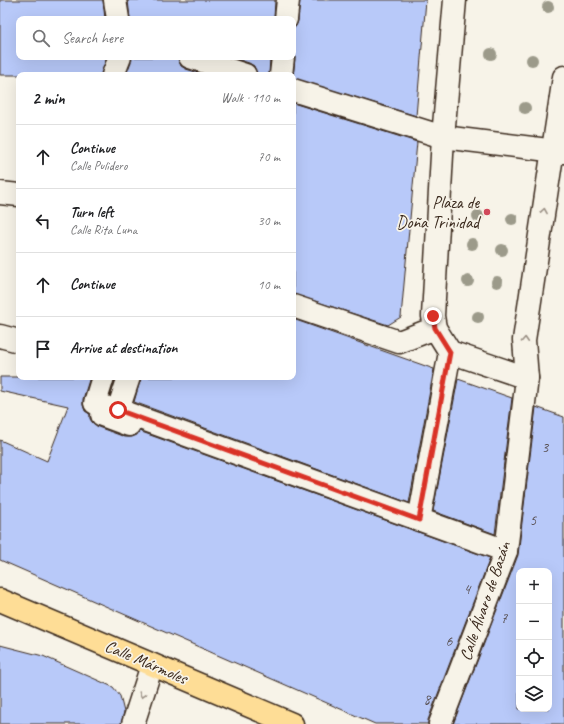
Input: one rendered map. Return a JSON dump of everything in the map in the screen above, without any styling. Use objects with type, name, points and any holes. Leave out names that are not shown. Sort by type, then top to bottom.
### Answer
[{"type":"main road","name":"Calle Mármoles","points":[[0,600],[292,724]]},
{"type":"street","points":[[115,0],[118,16]]},
{"type":"street","points":[[286,16],[288,0]]},
{"type":"street","points":[[455,0],[443,136],[433,316],[435,328],[450,352],[527,378],[524,340],[559,151],[564,77]]},
{"type":"street","points":[[114,72],[119,60]]},
{"type":"street","points":[[199,60],[236,72]]},
{"type":"street","points":[[281,72],[283,60]]},
{"type":"street","points":[[296,91],[443,136],[559,151]]},
{"type":"street","points":[[0,193],[16,195]]},
{"type":"street","points":[[296,307],[399,342],[435,328]]},
{"type":"street","points":[[0,336],[16,340]]},
{"type":"street","points":[[419,520],[450,352]]},
{"type":"street","name":"Calle Álvaro de Bazán","points":[[440,724],[506,551],[527,378]]},
{"type":"street","points":[[103,380],[95,403],[104,406],[102,415],[129,425],[143,380]]},
{"type":"street","points":[[128,380],[118,410],[506,551]]},
{"type":"street","points":[[133,724],[152,665]]},
{"type":"building","points":[[0,0],[103,0],[105,16],[16,16],[16,60],[106,60],[102,72],[16,72],[16,75],[0,75]]},
{"type":"building","points":[[128,0],[275,0],[274,16],[130,16]]},
{"type":"building","points":[[300,0],[426,0],[416,116],[296,79],[296,72],[294,72],[296,60],[296,26],[298,21]]},
{"type":"building","points":[[131,60],[179,60],[181,66],[196,72],[127,72]]},
{"type":"building","points":[[240,60],[270,60],[269,72],[256,72],[254,66]]},
{"type":"building","points":[[296,104],[417,142],[401,317],[388,325],[296,295]]},
{"type":"building","points":[[296,320],[434,369],[409,503],[134,402],[140,380],[296,380]]},
{"type":"building","points":[[0,377],[16,377],[16,380],[89,380],[83,399],[83,405],[85,411],[90,414],[90,419],[98,427],[125,437],[137,435],[139,431],[490,558],[428,720],[428,724],[375,724],[0,560],[0,440],[47,461],[68,406],[0,391]]},
{"type":"building","points":[[458,379],[512,398],[495,534],[433,511]]},
{"type":"building","points":[[536,407],[564,417],[564,724],[453,724],[518,555]]},
{"type":"building","points":[[0,645],[43,656],[113,687],[120,696],[124,712],[121,724],[0,724]]},
{"type":"place","name":"Plaza de Doña Trinidad","points":[[487,212]]},
{"type":"route","points":[[118,410],[419,520],[450,352],[435,328],[433,316]]}]
